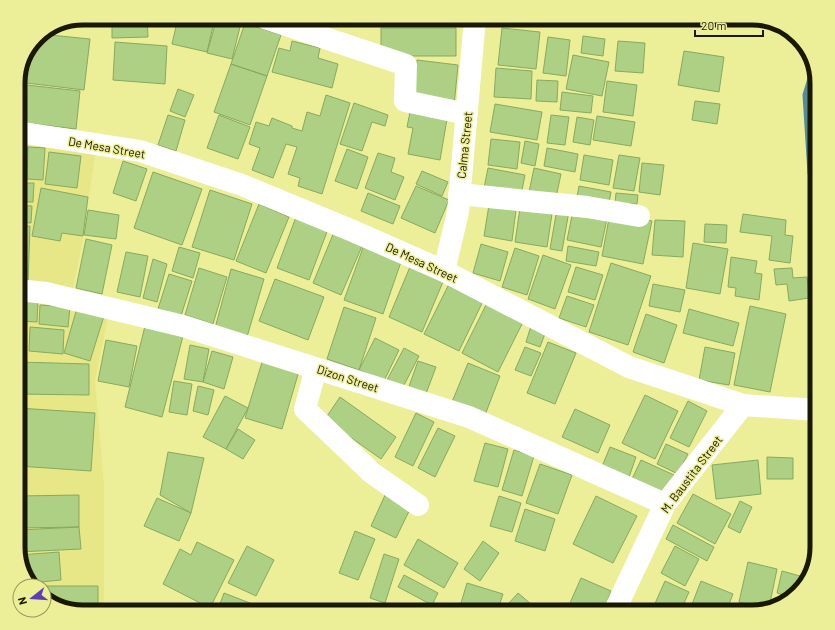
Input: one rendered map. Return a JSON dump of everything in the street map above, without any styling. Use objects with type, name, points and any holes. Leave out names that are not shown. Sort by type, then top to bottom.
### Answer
[{"type":"street","points":[[286,25],[406,65],[405,101],[467,114]]},
{"type":"street","name":"Calma Street","points":[[444,271],[458,212],[474,25]]},
{"type":"street","name":"De Mesa Street","points":[[25,133],[140,151],[242,185],[444,271],[629,367],[743,405],[810,410]]},
{"type":"street","points":[[459,194],[587,207],[639,216]]},
{"type":"street","name":"Dizon Street","points":[[25,291],[46,293],[183,326],[469,417],[665,504]]},
{"type":"street","points":[[316,368],[305,409],[372,473],[418,505]]},
{"type":"street","name":"M. Baustita Street","points":[[617,605],[665,504],[743,405]]},
{"type":"shaded area","points":[[25,143],[95,155],[82,245],[72,292],[25,286]]},
{"type":"shaded area","points":[[25,297],[109,312],[95,381],[104,484],[104,605],[75,605],[52,596],[52,578],[34,578],[27,562],[25,551]]},
{"type":"building","points":[[112,25],[147,25],[148,37],[112,38]]},
{"type":"building","points":[[176,25],[213,25],[207,52],[172,44]]},
{"type":"building","points":[[215,25],[240,25],[232,59],[207,53]]},
{"type":"building","points":[[244,25],[251,25],[281,35],[267,76],[231,64]]},
{"type":"building","points":[[381,28],[456,28],[456,56],[381,56]]},
{"type":"building","points":[[502,28],[540,32],[536,69],[498,65]]},
{"type":"building","points":[[51,35],[90,39],[84,90],[25,83],[29,61],[42,42]]},
{"type":"building","points":[[583,36],[605,39],[603,56],[581,53]]},
{"type":"building","points":[[548,37],[570,40],[566,76],[543,73]]},
{"type":"building","points":[[292,41],[320,48],[318,58],[338,64],[332,88],[272,72],[279,48],[290,51]]},
{"type":"building","points":[[618,41],[645,43],[643,73],[615,71]]},
{"type":"building","points":[[115,42],[167,46],[165,84],[113,80]]},
{"type":"building","points":[[684,51],[724,57],[719,92],[678,85]]},
{"type":"building","points":[[573,55],[609,62],[602,96],[566,89]]},
{"type":"building","points":[[417,60],[458,65],[454,106],[413,102]]},
{"type":"building","points":[[231,64],[267,76],[250,125],[214,112]]},
{"type":"building","points":[[496,68],[532,71],[531,99],[494,97]]},
{"type":"building","points":[[537,80],[558,81],[557,102],[536,101]]},
{"type":"building","points":[[607,81],[637,85],[633,116],[603,112]]},
{"type":"building","points":[[25,85],[80,91],[76,129],[25,123]]},
{"type":"building","points":[[178,89],[194,95],[185,117],[170,111]]},
{"type":"building","points":[[562,92],[593,96],[591,113],[560,110]]},
{"type":"building","points":[[326,95],[350,103],[322,194],[298,186],[300,178],[288,174],[297,147],[286,144],[273,178],[252,170],[260,148],[249,144],[256,122],[269,126],[272,118],[292,126],[292,128],[302,131],[307,112],[320,116]]},
{"type":"building","points":[[695,101],[720,104],[717,124],[692,120]]},
{"type":"building","points":[[354,103],[388,115],[385,126],[372,122],[362,151],[340,144]]},
{"type":"building","points":[[495,104],[542,112],[537,140],[490,132]]},
{"type":"building","points":[[410,112],[447,119],[440,160],[408,154],[413,128],[407,127]]},
{"type":"building","points":[[168,115],[185,120],[176,151],[158,145]]},
{"type":"building","points":[[219,115],[250,127],[238,159],[207,148]]},
{"type":"building","points":[[551,115],[569,117],[565,145],[547,143]]},
{"type":"building","points":[[597,116],[635,122],[631,146],[593,140]]},
{"type":"building","points":[[577,117],[594,120],[590,145],[573,142]]},
{"type":"building","points":[[491,139],[520,142],[517,169],[488,165]]},
{"type":"building","points":[[525,141],[539,144],[535,166],[521,163]]},
{"type":"building","points":[[25,146],[27,146],[26,178]]},
{"type":"building","points":[[28,147],[45,148],[43,180],[27,179]]},
{"type":"building","points":[[547,148],[578,154],[575,172],[544,166]]},
{"type":"building","points":[[347,149],[368,157],[357,189],[335,181]]},
{"type":"building","points":[[49,152],[81,156],[77,188],[45,184]]},
{"type":"building","points":[[378,153],[395,158],[391,172],[404,177],[395,200],[365,188]]},
{"type":"building","points":[[584,155],[613,160],[609,185],[580,180]]},
{"type":"building","points":[[619,155],[640,158],[634,191],[613,188]]},
{"type":"building","points":[[123,161],[147,169],[136,201],[113,193]]},
{"type":"building","points":[[642,163],[664,165],[660,195],[639,192]]},
{"type":"building","points":[[488,168],[525,175],[521,195],[484,188]]},
{"type":"building","points":[[534,168],[561,174],[555,202],[528,197]]},
{"type":"building","points":[[422,171],[448,182],[442,196],[416,184]]},
{"type":"building","points":[[153,172],[202,189],[182,245],[134,228]]},
{"type":"building","points":[[25,183],[34,183],[33,202],[25,202]]},
{"type":"building","points":[[416,186],[449,200],[435,233],[401,218]]},
{"type":"building","points":[[579,186],[611,192],[608,209],[576,203]]},
{"type":"building","points":[[41,188],[88,197],[83,236],[62,233],[60,241],[32,236]]},
{"type":"building","points":[[210,190],[252,204],[234,260],[192,247]]},
{"type":"building","points":[[368,193],[400,206],[393,224],[361,211]]},
{"type":"building","points":[[616,193],[638,195],[637,204],[615,203]]},
{"type":"building","points":[[259,204],[289,217],[266,273],[236,261]]},
{"type":"building","points":[[489,205],[516,210],[512,241],[484,236]]},
{"type":"building","points":[[25,206],[32,206],[31,223],[25,223]]},
{"type":"building","points":[[574,206],[608,214],[601,247],[567,240]]},
{"type":"building","points":[[520,208],[552,214],[547,247],[515,242]]},
{"type":"building","points":[[557,209],[569,211],[562,251],[550,249]]},
{"type":"building","points":[[88,210],[119,215],[116,239],[84,235]]},
{"type":"building","points":[[610,213],[652,221],[643,264],[602,256]]},
{"type":"building","points":[[743,214],[786,220],[785,235],[793,236],[790,263],[769,260],[772,236],[740,232]]},
{"type":"building","points":[[296,217],[328,229],[309,280],[277,268]]},
{"type":"building","points":[[655,220],[685,221],[683,257],[652,255]]},
{"type":"building","points":[[705,224],[727,225],[726,243],[704,242]]},
{"type":"building","points":[[25,226],[30,226],[28,283],[25,283]]},
{"type":"building","points":[[334,232],[363,244],[341,295],[313,283]]},
{"type":"building","points":[[86,239],[112,245],[102,294],[76,288]]},
{"type":"building","points":[[693,243],[728,249],[720,294],[686,288]]},
{"type":"building","points":[[481,244],[508,252],[500,281],[473,273]]},
{"type":"building","points":[[364,245],[402,259],[383,314],[344,300]]},
{"type":"building","points":[[568,246],[599,252],[596,266],[566,261]]},
{"type":"building","points":[[179,247],[200,253],[193,278],[172,271]]},
{"type":"building","points":[[515,248],[539,256],[527,295],[502,287]]},
{"type":"building","points":[[126,252],[148,256],[140,297],[117,292]]},
{"type":"building","points":[[543,255],[571,265],[555,309],[528,299]]},
{"type":"building","points":[[731,257],[757,261],[755,273],[762,274],[759,300],[735,296],[736,288],[728,287]]},
{"type":"building","points":[[153,259],[167,264],[157,302],[143,298]]},
{"type":"building","points":[[412,262],[445,277],[422,332],[389,317]]},
{"type":"building","points":[[611,263],[651,276],[628,345],[589,332]]},
{"type":"building","points":[[576,267],[603,275],[595,300],[568,292]]},
{"type":"building","points":[[199,268],[227,277],[213,324],[185,315]]},
{"type":"building","points":[[792,268],[793,278],[807,277],[809,298],[789,301],[787,284],[776,285],[774,269]]},
{"type":"building","points":[[231,269],[264,279],[247,337],[215,328]]},
{"type":"building","points":[[169,274],[192,281],[181,316],[158,309]]},
{"type":"building","points":[[275,279],[324,297],[308,340],[259,321]]},
{"type":"building","points":[[451,280],[485,297],[459,351],[424,334]]},
{"type":"building","points":[[653,284],[685,290],[680,312],[649,306]]},
{"type":"building","points":[[567,296],[594,305],[586,327],[559,318]]},
{"type":"building","points":[[25,299],[38,300],[37,322],[25,321]]},
{"type":"building","points":[[489,299],[525,318],[498,372],[462,353]]},
{"type":"building","points":[[40,305],[70,307],[68,327],[39,324]]},
{"type":"building","points":[[750,306],[786,314],[770,392],[734,385]]},
{"type":"building","points":[[344,307],[376,318],[359,370],[327,359]]},
{"type":"building","points":[[77,308],[104,316],[90,361],[64,353]]},
{"type":"building","points":[[689,309],[739,323],[733,346],[683,333]]},
{"type":"building","points":[[646,314],[677,325],[664,363],[633,352]]},
{"type":"building","points":[[145,326],[183,336],[162,417],[125,407]]},
{"type":"building","points":[[531,326],[546,331],[540,347],[526,342]]},
{"type":"building","points":[[30,327],[64,330],[63,354],[29,351]]},
{"type":"building","points":[[375,338],[399,350],[384,381],[359,370]]},
{"type":"building","points":[[106,340],[137,346],[129,387],[98,381]]},
{"type":"building","points":[[548,342],[576,353],[555,404],[527,393]]},
{"type":"building","points":[[190,345],[209,349],[203,382],[184,379]]},
{"type":"building","points":[[525,347],[541,353],[531,376],[515,370]]},
{"type":"building","points":[[705,347],[735,353],[729,385],[699,380]]},
{"type":"building","points":[[404,348],[419,356],[402,389],[387,380]]},
{"type":"building","points":[[212,351],[233,357],[224,389],[203,382]]},
{"type":"building","points":[[263,359],[299,371],[282,429],[245,418]]},
{"type":"building","points":[[418,361],[436,367],[424,399],[407,392]]},
{"type":"building","points":[[25,362],[89,364],[89,395],[25,394]]},
{"type":"building","points":[[468,363],[500,376],[485,415],[452,402]]},
{"type":"building","points":[[174,381],[192,384],[187,415],[169,412]]},
{"type":"building","points":[[198,386],[214,390],[208,415],[193,411]]},
{"type":"building","points":[[645,395],[678,411],[655,459],[622,443]]},
{"type":"building","points":[[225,396],[248,408],[226,449],[203,437]]},
{"type":"building","points":[[340,397],[396,437],[381,459],[325,419]]},
{"type":"building","points":[[688,401],[707,411],[689,447],[670,438]]},
{"type":"building","points":[[25,408],[95,413],[91,471],[25,466]]},
{"type":"building","points":[[575,409],[610,425],[598,453],[562,437]]},
{"type":"building","points":[[416,413],[434,422],[413,466],[395,457]]},
{"type":"building","points":[[438,428],[455,436],[435,477],[418,468]]},
{"type":"building","points":[[238,429],[255,440],[243,459],[226,449]]},
{"type":"building","points":[[485,443],[508,449],[498,487],[474,481]]},
{"type":"building","points":[[666,444],[688,454],[678,474],[657,464]]},
{"type":"building","points":[[610,447],[636,457],[628,480],[601,469]]},
{"type":"building","points":[[514,450],[534,456],[522,496],[502,490]]},
{"type":"building","points":[[168,452],[204,458],[191,513],[160,495]]},
{"type":"building","points":[[767,457],[793,458],[793,479],[767,479]]},
{"type":"building","points":[[641,460],[674,475],[664,496],[631,481]]},
{"type":"building","points":[[758,460],[761,494],[716,499],[712,465]]},
{"type":"building","points":[[540,464],[572,475],[558,514],[526,503]]},
{"type":"building","points":[[386,493],[412,505],[396,538],[371,526]]},
{"type":"building","points":[[693,494],[731,514],[715,544],[677,523]]},
{"type":"building","points":[[79,495],[79,527],[25,528],[25,496]]},
{"type":"building","points":[[499,496],[521,503],[512,532],[490,526]]},
{"type":"building","points":[[596,496],[637,516],[613,563],[573,544]]},
{"type":"building","points":[[157,498],[191,513],[179,541],[144,526]]},
{"type":"building","points":[[740,501],[752,507],[740,533],[728,527]]},
{"type":"building","points":[[525,509],[555,519],[545,551],[515,541]]},
{"type":"building","points":[[673,525],[714,547],[707,561],[666,539]]},
{"type":"building","points":[[79,527],[81,549],[25,552],[25,530]]},
{"type":"building","points":[[355,531],[375,539],[358,580],[339,573]]},
{"type":"building","points":[[418,539],[458,563],[444,588],[404,565]]},
{"type":"building","points":[[483,541],[499,553],[480,581],[464,569]]},
{"type":"building","points":[[197,542],[234,560],[212,605],[204,605],[163,584],[180,549],[191,555]]},
{"type":"building","points":[[247,546],[274,560],[256,596],[228,583]]},
{"type":"building","points":[[675,546],[699,559],[685,586],[661,573]]},
{"type":"building","points":[[59,552],[61,580],[52,581],[52,578],[34,578],[27,562],[26,555]]},
{"type":"building","points":[[384,554],[399,559],[385,603],[370,598]]},
{"type":"building","points":[[748,562],[777,569],[770,602],[760,605],[739,602]]},
{"type":"building","points":[[782,571],[800,576],[798,582],[787,593],[784,595],[777,593]]},
{"type":"building","points":[[404,575],[438,593],[432,605],[398,587]]},
{"type":"building","points":[[581,578],[611,591],[606,605],[575,605],[570,603]]},
{"type":"building","points":[[665,581],[689,592],[683,605],[654,605]]},
{"type":"building","points":[[701,581],[733,594],[729,605],[692,605]]},
{"type":"building","points":[[467,583],[503,594],[499,605],[467,605],[461,603]]},
{"type":"building","points":[[52,586],[98,586],[98,605],[75,605],[52,596]]},
{"type":"building","points":[[224,593],[255,605],[220,605]]},
{"type":"building","points":[[518,593],[531,604],[530,605],[507,605]]},
{"type":"waterway","points":[[810,82],[806,95],[810,157]]}]
